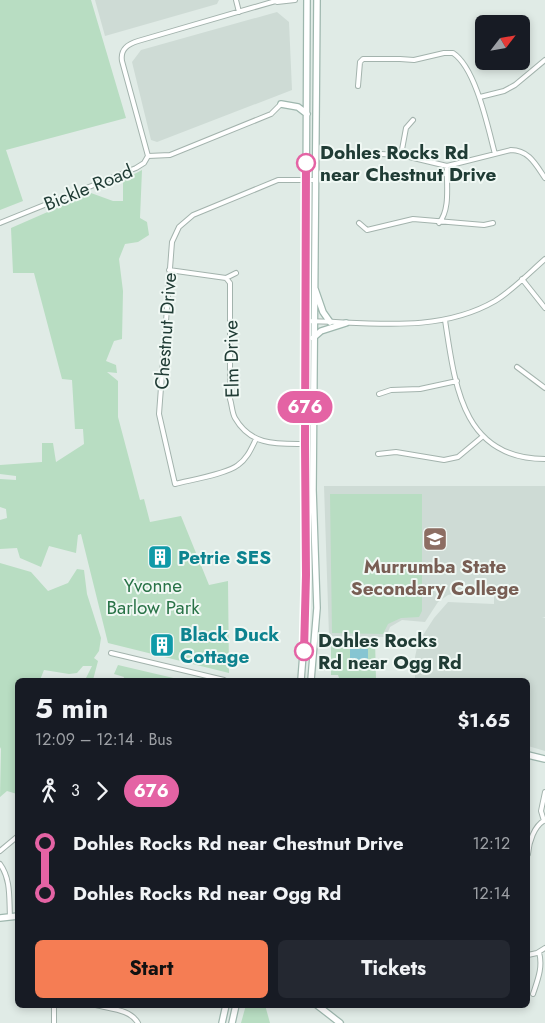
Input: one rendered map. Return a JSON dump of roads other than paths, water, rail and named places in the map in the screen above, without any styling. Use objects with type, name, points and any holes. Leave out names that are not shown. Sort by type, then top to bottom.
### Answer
[{"type":"main road","points":[[307,0],[306,180],[310,322],[313,338],[312,490],[316,608],[311,678]]},
{"type":"main road","points":[[301,678],[306,616],[305,444],[313,282],[317,0]]},
{"type":"main road","points":[[281,104],[298,107],[307,114]]},
{"type":"main road","points":[[313,282],[323,312],[330,322]]},
{"type":"main road","points":[[313,338],[321,331],[346,323]]},
{"type":"main road","points":[[530,755],[545,759]]},
{"type":"main road","points":[[0,918],[15,916]]},
{"type":"main road","points":[[222,1023],[225,1008]]},
{"type":"main road","points":[[232,1023],[235,1008]]},
{"type":"main road","points":[[321,1008],[337,1022]]},
{"type":"street","points":[[236,0],[239,12]]},
{"type":"street","points":[[148,156],[122,61],[124,49],[138,41],[277,1],[287,2],[295,0]]},
{"type":"street","points":[[358,86],[360,62],[363,59],[414,60],[444,53],[454,53],[462,60],[480,97],[495,154]]},
{"type":"street","points":[[480,97],[504,91],[545,60]]},
{"type":"street","name":"Bickle Road","points":[[0,224],[136,168],[144,163],[148,156],[172,154],[273,113],[281,104]]},
{"type":"street","points":[[401,155],[406,128],[413,120]]},
{"type":"street","points":[[360,153],[401,155],[447,166],[511,150],[523,152],[532,158],[545,178]]},
{"type":"street","points":[[439,223],[446,210],[447,166]]},
{"type":"street","name":"Chestnut Drive","points":[[256,440],[249,454],[238,466],[223,472],[174,484],[159,414],[172,242],[179,227],[193,214],[278,180],[314,180]]},
{"type":"street","points":[[359,223],[367,230],[413,219],[439,223],[484,225],[493,223]]},
{"type":"street","points":[[310,322],[416,323],[444,320],[470,313],[486,306],[508,291],[545,259]]},
{"type":"street","points":[[169,270],[226,278],[236,273]]},
{"type":"street","name":"Elm Drive","points":[[226,278],[230,283],[230,399],[234,418],[256,440]]},
{"type":"street","points":[[522,278],[545,308]]},
{"type":"street","points":[[444,320],[456,381],[470,419],[482,436],[509,454],[530,459],[545,459]]},
{"type":"street","points":[[517,367],[545,388]]},
{"type":"street","points":[[379,394],[391,390],[420,389],[456,381]]},
{"type":"street","points":[[378,454],[396,452],[444,460],[458,458],[482,436]]},
{"type":"street","points":[[256,440],[270,443],[305,444]]},
{"type":"street","points":[[111,653],[216,678]]},
{"type":"street","points":[[530,847],[540,823],[545,820],[541,811],[545,792]]},
{"type":"street","points":[[0,851],[15,838]]},
{"type":"street","points":[[0,864],[7,876],[10,917]]},
{"type":"street","points":[[530,954],[545,948]]},
{"type":"street","points":[[533,994],[542,960],[539,952]]},
{"type":"street","points":[[54,1008],[54,1023]]},
{"type":"street","points":[[108,1008],[128,1013],[138,1023]]},
{"type":"water","points":[[350,649],[368,649],[368,663],[350,663]]},
{"type":"place","name":"Dohles Rocks Rd near Chestnut Drive","points":[[306,163]]},
{"type":"place","name":"Murrumba State Secondary College","points":[[435,539]]},
{"type":"place","name":"Petrie SES","points":[[160,557]]},
{"type":"place","name":"Black Duck Cottage","points":[[162,645]]},
{"type":"place","name":"Dohles Rocks Rd near Ogg Rd","points":[[304,651]]},
{"type":"park label","name":"Yvonne Barlow Park","points":[[153,596]]}]
